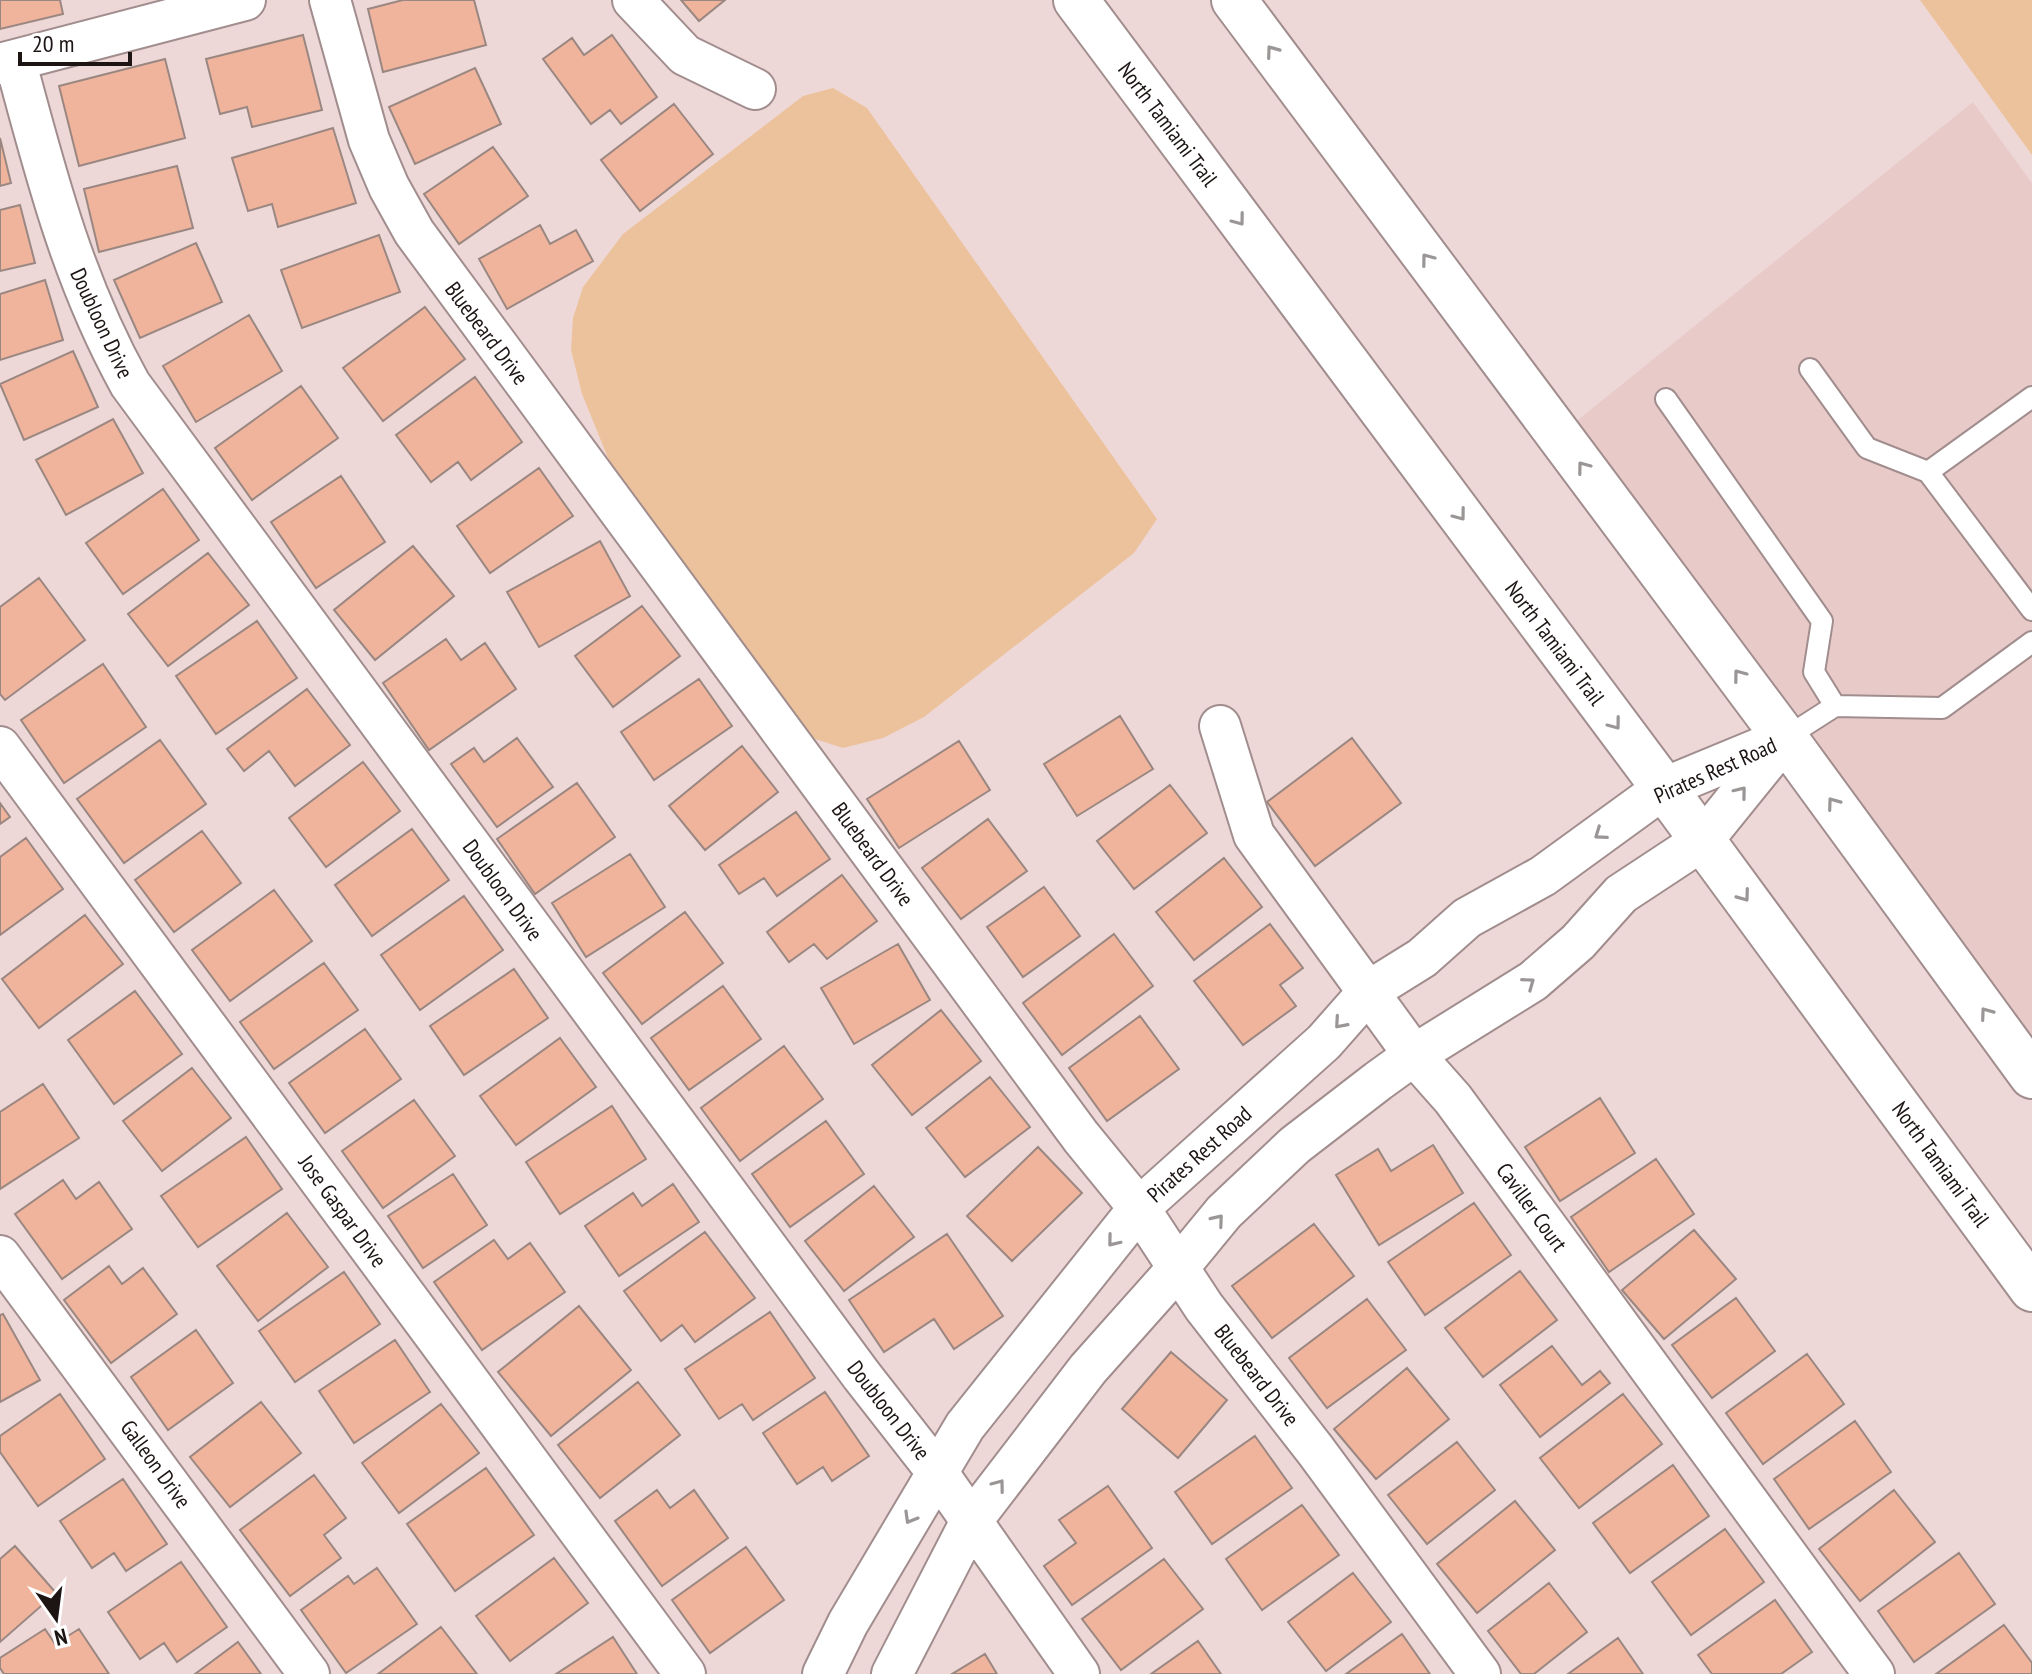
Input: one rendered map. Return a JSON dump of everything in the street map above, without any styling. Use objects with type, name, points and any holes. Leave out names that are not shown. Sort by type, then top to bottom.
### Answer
[{"type":"main road","name":"North Tamiami Trail","points":[[1076,0],[1703,840],[2032,1289]]},
{"type":"main road","points":[[1234,0],[1785,738],[2032,1076]]},
{"type":"street","points":[[7,62],[245,0]]},
{"type":"street","name":"Bluebeard Drive","points":[[330,0],[369,140],[389,187],[414,232],[1071,1124],[1139,1208],[1204,1307],[1316,1451],[1480,1674]]},
{"type":"street","points":[[633,0],[685,55],[755,89]]},
{"type":"street","name":"Doubloon Drive","points":[[7,62],[72,260],[106,339],[130,384],[862,1376],[937,1472],[1079,1674]]},
{"type":"street","name":"Caviller Court","points":[[1220,726],[1254,835],[1414,1055],[1453,1099],[1874,1674]]},
{"type":"street","name":"Pirates Rest Road","points":[[823,1674],[848,1623],[965,1426],[1139,1208],[1324,1042],[1369,991],[1422,958],[1467,918],[1543,876],[1664,788],[1785,738]]},
{"type":"street","name":"Pirates Rest Road","points":[[892,1674],[970,1523],[1088,1369],[1224,1212],[1295,1145],[1414,1055],[1533,981],[1578,942],[1621,894],[1703,840],[1785,738]]},
{"type":"street","name":"Jose Gaspar Drive","points":[[0,747],[685,1674]]},
{"type":"street","name":"Galleon Drive","points":[[0,1256],[309,1674]]},
{"type":"lane","points":[[1810,369],[1867,448],[1928,472],[2032,610]]},
{"type":"lane","points":[[1928,472],[2032,397]]},
{"type":"lane","points":[[1666,399],[1822,621],[1814,672],[1835,706]]},
{"type":"lane","points":[[1785,738],[1835,706],[1942,708],[2032,642]]},
{"type":"shaded area","points":[[1920,0],[2032,0],[2032,155]]},
{"type":"shaded area","points":[[833,88],[867,108],[1157,519],[1134,553],[924,717],[883,738],[843,748],[812,738],[630,512],[582,394],[571,350],[573,318],[583,287],[623,234],[803,96]]},
{"type":"shaded area","points":[[1973,102],[2032,183],[2032,1043],[1574,423]]},
{"type":"building","points":[[0,0],[60,0],[63,14],[0,29]]},
{"type":"building","points":[[403,0],[474,0],[486,45],[383,72],[368,9]]},
{"type":"building","points":[[681,0],[725,0],[699,21]]},
{"type":"building","points":[[303,35],[322,110],[252,127],[247,107],[220,114],[206,59]]},
{"type":"building","points":[[612,35],[657,97],[621,124],[610,110],[591,124],[543,59],[572,38],[584,55]]},
{"type":"building","points":[[165,59],[185,138],[79,166],[59,86]]},
{"type":"building","points":[[475,68],[501,124],[415,164],[389,107]]},
{"type":"building","points":[[674,104],[713,154],[640,211],[601,160]]},
{"type":"building","points":[[333,128],[356,203],[278,227],[272,204],[248,211],[232,158]]},
{"type":"building","points":[[0,138],[11,183],[0,186]]},
{"type":"building","points":[[493,147],[528,196],[459,244],[424,194]]},
{"type":"building","points":[[177,166],[193,228],[99,252],[84,189]]},
{"type":"building","points":[[20,205],[35,263],[0,271],[0,210]]},
{"type":"building","points":[[540,225],[550,244],[576,230],[593,261],[507,309],[479,259]]},
{"type":"building","points":[[379,235],[400,292],[302,328],[281,270]]},
{"type":"building","points":[[196,243],[222,302],[140,338],[114,280]]},
{"type":"building","points":[[45,280],[63,340],[0,360],[0,294]]},
{"type":"building","points":[[425,307],[465,359],[383,421],[343,368]]},
{"type":"building","points":[[249,315],[282,371],[196,422],[163,366]]},
{"type":"building","points":[[73,351],[98,407],[24,440],[0,384]]},
{"type":"building","points":[[475,377],[522,442],[471,480],[458,462],[431,482],[396,435]]},
{"type":"building","points":[[301,386],[338,438],[252,500],[215,448]]},
{"type":"building","points":[[113,419],[143,473],[66,515],[36,460]]},
{"type":"building","points":[[539,468],[573,516],[490,573],[457,526]]},
{"type":"building","points":[[341,476],[385,542],[316,588],[271,522]]},
{"type":"building","points":[[163,489],[199,540],[123,594],[86,543]]},
{"type":"building","points":[[600,541],[630,596],[539,647],[507,592]]},
{"type":"building","points":[[413,546],[454,596],[375,660],[334,610]]},
{"type":"building","points":[[208,553],[249,605],[168,666],[128,614]]},
{"type":"building","points":[[39,578],[85,640],[5,700],[0,694],[0,607]]},
{"type":"building","points":[[642,606],[680,656],[613,707],[575,656]]},
{"type":"building","points":[[257,621],[297,678],[216,734],[176,676]]},
{"type":"building","points":[[446,639],[461,660],[485,643],[516,689],[429,750],[383,683]]},
{"type":"building","points":[[103,664],[146,727],[64,783],[21,720]]},
{"type":"building","points":[[699,679],[732,726],[654,780],[621,732]]},
{"type":"building","points":[[307,689],[350,745],[295,786],[269,751],[244,771],[227,749]]},
{"type":"building","points":[[1120,716],[1153,769],[1077,816],[1044,764]]},
{"type":"building","points":[[517,738],[553,787],[497,827],[451,764],[474,748],[484,762]]},
{"type":"building","points":[[1352,738],[1401,803],[1315,866],[1267,802]]},
{"type":"building","points":[[160,740],[206,804],[124,863],[77,799]]},
{"type":"building","points":[[959,741],[990,790],[899,848],[867,799]]},
{"type":"building","points":[[742,746],[778,792],[705,850],[669,806]]},
{"type":"building","points":[[363,762],[400,811],[326,867],[289,818]]},
{"type":"building","points":[[577,783],[615,837],[535,894],[497,839]]},
{"type":"building","points":[[1170,785],[1207,833],[1134,889],[1097,841]]},
{"type":"building","points":[[0,803],[10,817],[0,824]]},
{"type":"building","points":[[796,812],[830,859],[777,896],[764,878],[739,894],[719,865]]},
{"type":"building","points":[[988,819],[1027,871],[961,919],[922,868]]},
{"type":"building","points":[[412,829],[449,880],[372,936],[335,885]]},
{"type":"building","points":[[202,831],[241,883],[174,932],[135,880]]},
{"type":"building","points":[[26,838],[63,889],[0,935],[0,857]]},
{"type":"building","points":[[630,854],[665,907],[586,957],[552,903]]},
{"type":"building","points":[[1224,858],[1262,907],[1194,960],[1156,912]]},
{"type":"building","points":[[842,875],[877,921],[827,959],[814,944],[789,962],[767,932]]},
{"type":"building","points":[[1044,887],[1080,936],[1023,977],[987,927]]},
{"type":"building","points":[[274,890],[312,941],[230,1001],[192,950]]},
{"type":"building","points":[[464,896],[503,950],[420,1010],[381,955]]},
{"type":"building","points":[[685,912],[723,963],[642,1024],[603,973]]},
{"type":"building","points":[[85,915],[123,964],[39,1028],[2,979]]},
{"type":"building","points":[[1270,924],[1303,968],[1280,985],[1296,1006],[1243,1045],[1194,981]]},
{"type":"building","points":[[1114,934],[1153,986],[1062,1055],[1023,1003]]},
{"type":"building","points":[[898,944],[930,1000],[854,1044],[821,988]]},
{"type":"building","points":[[324,963],[358,1010],[274,1069],[240,1022]]},
{"type":"building","points":[[514,969],[548,1018],[464,1075],[430,1026]]},
{"type":"building","points":[[723,986],[761,1039],[689,1090],[651,1038]]},
{"type":"building","points":[[135,991],[182,1054],[114,1104],[68,1040]]},
{"type":"building","points":[[941,1010],[981,1061],[912,1115],[872,1065]]},
{"type":"building","points":[[1140,1016],[1179,1069],[1107,1121],[1069,1068]]},
{"type":"building","points":[[365,1029],[401,1079],[325,1133],[289,1083]]},
{"type":"building","points":[[560,1038],[596,1087],[516,1145],[480,1096]]},
{"type":"building","points":[[784,1046],[823,1099],[740,1161],[701,1108]]},
{"type":"building","points":[[192,1068],[231,1118],[162,1171],[123,1121]]},
{"type":"building","points":[[990,1077],[1030,1127],[965,1177],[926,1128]]},
{"type":"building","points":[[43,1084],[79,1138],[0,1189],[0,1112]]},
{"type":"building","points":[[1600,1098],[1635,1153],[1560,1201],[1525,1147]]},
{"type":"building","points":[[414,1100],[455,1156],[383,1208],[342,1151]]},
{"type":"building","points":[[612,1106],[646,1159],[560,1214],[526,1162]]},
{"type":"building","points":[[826,1121],[864,1174],[790,1227],[752,1174]]},
{"type":"building","points":[[246,1137],[282,1189],[198,1247],[161,1196]]},
{"type":"building","points":[[1433,1145],[1463,1193],[1379,1245],[1336,1175],[1378,1149],[1391,1171]]},
{"type":"building","points":[[1038,1147],[1082,1193],[1012,1261],[967,1216]]},
{"type":"building","points":[[1656,1159],[1694,1214],[1609,1272],[1571,1217]]},
{"type":"building","points":[[453,1174],[487,1225],[423,1268],[388,1216]]},
{"type":"building","points":[[63,1180],[76,1199],[99,1182],[132,1229],[62,1279],[15,1214]]},
{"type":"building","points":[[673,1184],[699,1222],[619,1276],[585,1226],[633,1193],[642,1206]]},
{"type":"building","points":[[874,1186],[914,1237],[844,1291],[805,1241]]},
{"type":"building","points":[[1474,1203],[1511,1255],[1425,1315],[1388,1262]]},
{"type":"building","points":[[287,1213],[328,1267],[258,1321],[217,1266]]},
{"type":"building","points":[[1314,1224],[1354,1276],[1272,1338],[1232,1286]]},
{"type":"building","points":[[1694,1230],[1736,1279],[1664,1339],[1622,1290]]},
{"type":"building","points":[[705,1232],[755,1298],[695,1342],[682,1325],[661,1341],[624,1291]]},
{"type":"building","points":[[947,1234],[1003,1316],[954,1349],[934,1319],[884,1352],[849,1300]]},
{"type":"building","points":[[494,1240],[508,1259],[530,1243],[565,1292],[482,1350],[434,1282]]},
{"type":"building","points":[[109,1266],[122,1284],[143,1268],[177,1314],[111,1363],[64,1300]]},
{"type":"building","points":[[1520,1271],[1557,1320],[1483,1377],[1445,1328]]},
{"type":"building","points":[[344,1272],[380,1324],[295,1382],[259,1331]]},
{"type":"building","points":[[1736,1298],[1775,1351],[1712,1398],[1672,1345]]},
{"type":"building","points":[[1367,1299],[1406,1350],[1327,1408],[1289,1358]]},
{"type":"building","points":[[579,1306],[631,1370],[551,1436],[498,1372]]},
{"type":"building","points":[[770,1312],[815,1378],[753,1420],[742,1404],[719,1419],[685,1369]]},
{"type":"building","points":[[3,1314],[40,1380],[0,1402],[0,1315]]},
{"type":"building","points":[[196,1330],[233,1383],[168,1430],[131,1377]]},
{"type":"building","points":[[395,1340],[430,1392],[354,1443],[319,1391]]},
{"type":"building","points":[[1552,1346],[1582,1385],[1600,1371],[1610,1383],[1540,1437],[1500,1385]]},
{"type":"building","points":[[1171,1352],[1227,1400],[1178,1458],[1122,1409]]},
{"type":"building","points":[[1807,1354],[1844,1404],[1763,1464],[1726,1413]]},
{"type":"building","points":[[1407,1368],[1449,1419],[1376,1479],[1334,1429]]},
{"type":"building","points":[[638,1382],[680,1435],[600,1498],[558,1445]]},
{"type":"building","points":[[825,1392],[869,1456],[832,1481],[823,1467],[797,1484],[763,1433]]},
{"type":"building","points":[[60,1394],[105,1459],[38,1506],[0,1452],[0,1436]]},
{"type":"building","points":[[1623,1394],[1662,1444],[1579,1508],[1540,1458]]},
{"type":"building","points":[[261,1402],[301,1453],[230,1507],[190,1457]]},
{"type":"building","points":[[441,1404],[479,1453],[399,1513],[362,1463]]},
{"type":"building","points":[[1855,1421],[1891,1472],[1809,1529],[1774,1479]]},
{"type":"building","points":[[1255,1436],[1292,1488],[1212,1544],[1175,1492]]},
{"type":"building","points":[[1457,1442],[1495,1490],[1427,1544],[1388,1495]]},
{"type":"building","points":[[1673,1465],[1709,1516],[1630,1573],[1593,1523]]},
{"type":"building","points":[[486,1468],[534,1535],[455,1591],[407,1524]]},
{"type":"building","points":[[314,1475],[346,1518],[324,1535],[341,1558],[290,1596],[240,1530]]},
{"type":"building","points":[[123,1479],[167,1544],[126,1571],[114,1553],[92,1568],[60,1521]]},
{"type":"building","points":[[1108,1486],[1152,1548],[1072,1605],[1044,1566],[1076,1543],[1059,1520]]},
{"type":"building","points":[[657,1490],[670,1508],[694,1490],[728,1538],[662,1586],[615,1521]]},
{"type":"building","points":[[1894,1490],[1935,1542],[1860,1601],[1819,1549]]},
{"type":"building","points":[[1515,1501],[1555,1550],[1477,1613],[1437,1564]]},
{"type":"building","points":[[1302,1505],[1339,1555],[1262,1610],[1226,1559]]},
{"type":"building","points":[[1725,1529],[1764,1582],[1691,1635],[1652,1582]]},
{"type":"building","points":[[15,1546],[56,1593],[0,1642],[0,1559]]},
{"type":"building","points":[[746,1547],[784,1600],[710,1653],[672,1600]]},
{"type":"building","points":[[1959,1553],[1995,1604],[1914,1662],[1878,1611]]},
{"type":"building","points":[[554,1558],[588,1603],[510,1661],[476,1616]]},
{"type":"building","points":[[1164,1559],[1203,1609],[1121,1670],[1082,1619]]},
{"type":"building","points":[[181,1562],[227,1627],[177,1662],[164,1643],[140,1659],[108,1612]]},
{"type":"building","points":[[377,1568],[417,1624],[346,1673],[301,1610],[348,1576],[354,1584]]},
{"type":"building","points":[[1353,1573],[1391,1622],[1326,1671],[1288,1622]]},
{"type":"building","points":[[1549,1583],[1587,1632],[1534,1674],[1521,1674],[1488,1631]]},
{"type":"building","points":[[1775,1600],[1812,1652],[1781,1674],[1712,1674],[1698,1655]]},
{"type":"building","points":[[2004,1625],[2032,1663],[2032,1674],[1936,1674]]},
{"type":"building","points":[[441,1627],[477,1674],[378,1674]]},
{"type":"building","points":[[45,1629],[55,1644],[79,1629],[109,1674],[4,1674],[0,1668],[0,1658]]},
{"type":"building","points":[[1402,1634],[1430,1674],[1346,1674]]},
{"type":"building","points":[[613,1637],[637,1674],[556,1674]]},
{"type":"building","points":[[1618,1638],[1643,1674],[1568,1674]]},
{"type":"building","points":[[1198,1641],[1221,1674],[1151,1674]]},
{"type":"building","points":[[238,1642],[261,1674],[195,1674]]},
{"type":"building","points":[[985,1654],[997,1674],[952,1674]]}]
